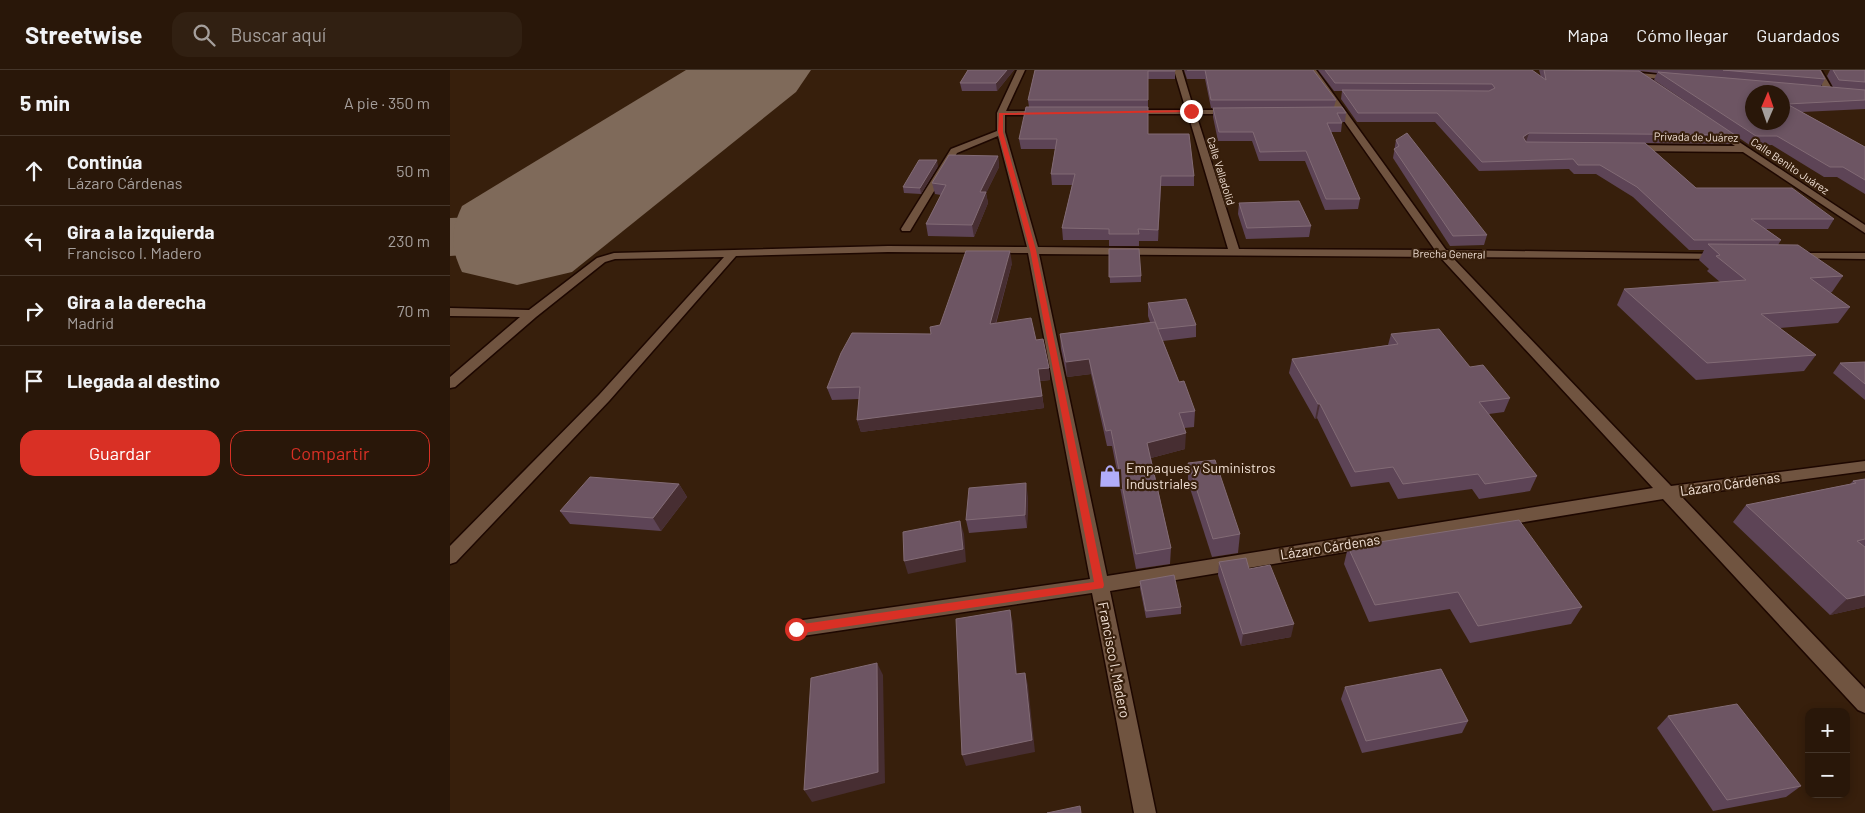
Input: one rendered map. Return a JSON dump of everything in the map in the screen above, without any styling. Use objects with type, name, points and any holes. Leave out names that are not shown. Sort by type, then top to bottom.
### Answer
[{"type":"street","name":"Francisco I. Madero","points":[[1021,70],[1001,113],[1000,132],[1033,250],[1145,813]]},
{"type":"street","name":"Calle Valladolid","points":[[1178,70],[1234,251]]},
{"type":"street","points":[[1312,70],[1336,95],[1339,112],[1443,254],[1865,703]]},
{"type":"street","points":[[1817,70],[1830,92]]},
{"type":"street","points":[[1633,73],[1652,86]]},
{"type":"street","points":[[1618,74],[1633,73],[1685,79]]},
{"type":"street","points":[[1820,91],[1839,93]]},
{"type":"street","points":[[1125,112],[1239,112]]},
{"type":"street","points":[[1001,113],[1058,113]]},
{"type":"street","name":"Calle Benito Juárez","points":[[1707,123],[1865,230]]},
{"type":"street","points":[[906,228],[954,151],[1000,132]]},
{"type":"street","name":"Privada de Juárez","points":[[1616,148],[1745,149]]},
{"type":"street","name":"Brecha General","points":[[450,384],[532,314],[600,260],[614,256],[888,250],[1033,250],[1737,256]]},
{"type":"street","points":[[450,557],[604,398],[733,253]]},
{"type":"street","points":[[1786,256],[1865,256]]},
{"type":"street","points":[[450,312],[532,314]]},
{"type":"street","name":"Lázaro Cárdenas","points":[[796,629],[1099,585],[1667,492],[1865,466]]},
{"type":"building","points":[[968,70],[1007,70],[996,83],[960,83]]},
{"type":"building","points":[[1035,70],[1175,71],[1148,71],[1148,100],[1028,100]]},
{"type":"building","points":[[1205,70],[1313,70],[1336,100],[1211,100]]},
{"type":"building","points":[[1325,70],[1532,70],[1546,80],[1544,70],[1639,71],[1735,135],[1529,133],[1523,137],[1526,142],[1645,143],[1696,188],[1792,188],[1834,219],[1751,219],[1781,240],[1694,240],[1637,187],[1600,165],[1578,165],[1573,159],[1482,162],[1437,113],[1358,113],[1342,90],[1489,91],[1495,88],[1492,84],[1335,83]]},
{"type":"building","points":[[1723,70],[1820,70],[1825,79]]},
{"type":"building","points":[[1833,70],[1865,70],[1865,82],[1839,80]]},
{"type":"building","points":[[1658,72],[1865,90],[1865,100],[1790,104],[1790,85],[1745,85],[1745,129]]},
{"type":"building","points":[[1790,106],[1865,147],[1865,180],[1843,167],[1830,167],[1777,136],[1756,136],[1747,130],[1790,130]]},
{"type":"building","points":[[1026,107],[1148,107],[1148,134],[1189,134],[1194,176],[1161,176],[1158,230],[1138,229],[1139,234],[1109,234],[1109,229],[1062,228],[1075,174],[1051,174],[1057,139],[1019,139]]},
{"type":"building","points":[[1342,107],[1346,113],[1337,113],[1342,123],[1327,123],[1360,199],[1326,199],[1306,151],[1260,152],[1253,132],[1219,132],[1213,108]]},
{"type":"building","points":[[1407,133],[1487,235],[1453,236],[1394,149],[1399,146],[1396,140]]},
{"type":"building","points":[[949,155],[998,156],[980,192],[986,192],[972,225],[926,224],[946,185],[932,183]]},
{"type":"building","points":[[919,160],[937,160],[920,188],[903,187]]},
{"type":"building","points":[[1299,201],[1311,226],[1247,228],[1239,203]]},
{"type":"building","points":[[1708,244],[1798,245],[1843,276],[1810,278],[1850,307],[1761,314],[1816,355],[1707,363],[1624,289],[1746,280],[1716,256],[1720,255]]},
{"type":"building","points":[[1109,249],[1139,249],[1141,276],[1109,277]]},
{"type":"building","points":[[966,251],[1010,251],[990,324],[1031,318],[1036,340],[1043,339],[1049,368],[1038,369],[1042,396],[857,420],[860,387],[827,388],[841,353],[852,333],[931,334],[930,327],[940,325]]},
{"type":"building","points":[[1186,299],[1196,325],[1158,329],[1148,303]]},
{"type":"building","points":[[1155,322],[1179,382],[1184,381],[1195,411],[1179,413],[1186,433],[1147,443],[1171,548],[1136,554],[1111,430],[1106,431],[1089,359],[1066,362],[1060,334]]},
{"type":"building","points":[[1439,329],[1470,367],[1483,365],[1510,398],[1479,402],[1537,476],[1485,484],[1478,474],[1403,484],[1393,467],[1355,472],[1320,404],[1318,404],[1292,359],[1398,344],[1391,334]]},
{"type":"building","points":[[1865,362],[1865,384],[1840,363]]},
{"type":"building","points":[[1215,460],[1240,534],[1213,539],[1188,463]]},
{"type":"building","points":[[590,477],[679,484],[653,518],[560,511]]},
{"type":"building","points":[[1865,479],[1865,539],[1857,541],[1865,547],[1865,595],[1847,599],[1746,505],[1856,483],[1853,481]]},
{"type":"building","points":[[1026,483],[1025,515],[966,520],[969,488]]},
{"type":"building","points":[[1519,520],[1582,607],[1478,626],[1458,592],[1375,605],[1348,547]]},
{"type":"building","points":[[960,521],[963,549],[904,561],[903,532]]},
{"type":"building","points":[[1246,558],[1249,569],[1270,565],[1294,624],[1243,634],[1219,562]]},
{"type":"building","points":[[1174,575],[1181,607],[1146,611],[1140,581]]},
{"type":"building","points":[[1010,610],[1016,674],[1025,673],[1032,740],[962,755],[956,619]]},
{"type":"building","points":[[877,663],[878,772],[804,790],[811,678]]},
{"type":"building","points":[[1441,669],[1468,721],[1366,741],[1345,687]]},
{"type":"building","points":[[1737,704],[1801,786],[1727,800],[1668,716]]},
{"type":"building","points":[[1080,806],[1081,813],[1047,813]]},
{"type":"taxiway","points":[[450,237],[505,234],[535,227]]},
{"type":"runway","points":[[517,239],[759,70]]},
{"type":"place","name":"Empaques y Suministros Industriales","points":[[1110,476]]},
{"type":"route","points":[[796,629],[1099,585],[1033,250],[1000,132],[1001,113],[1191,111]]}]
